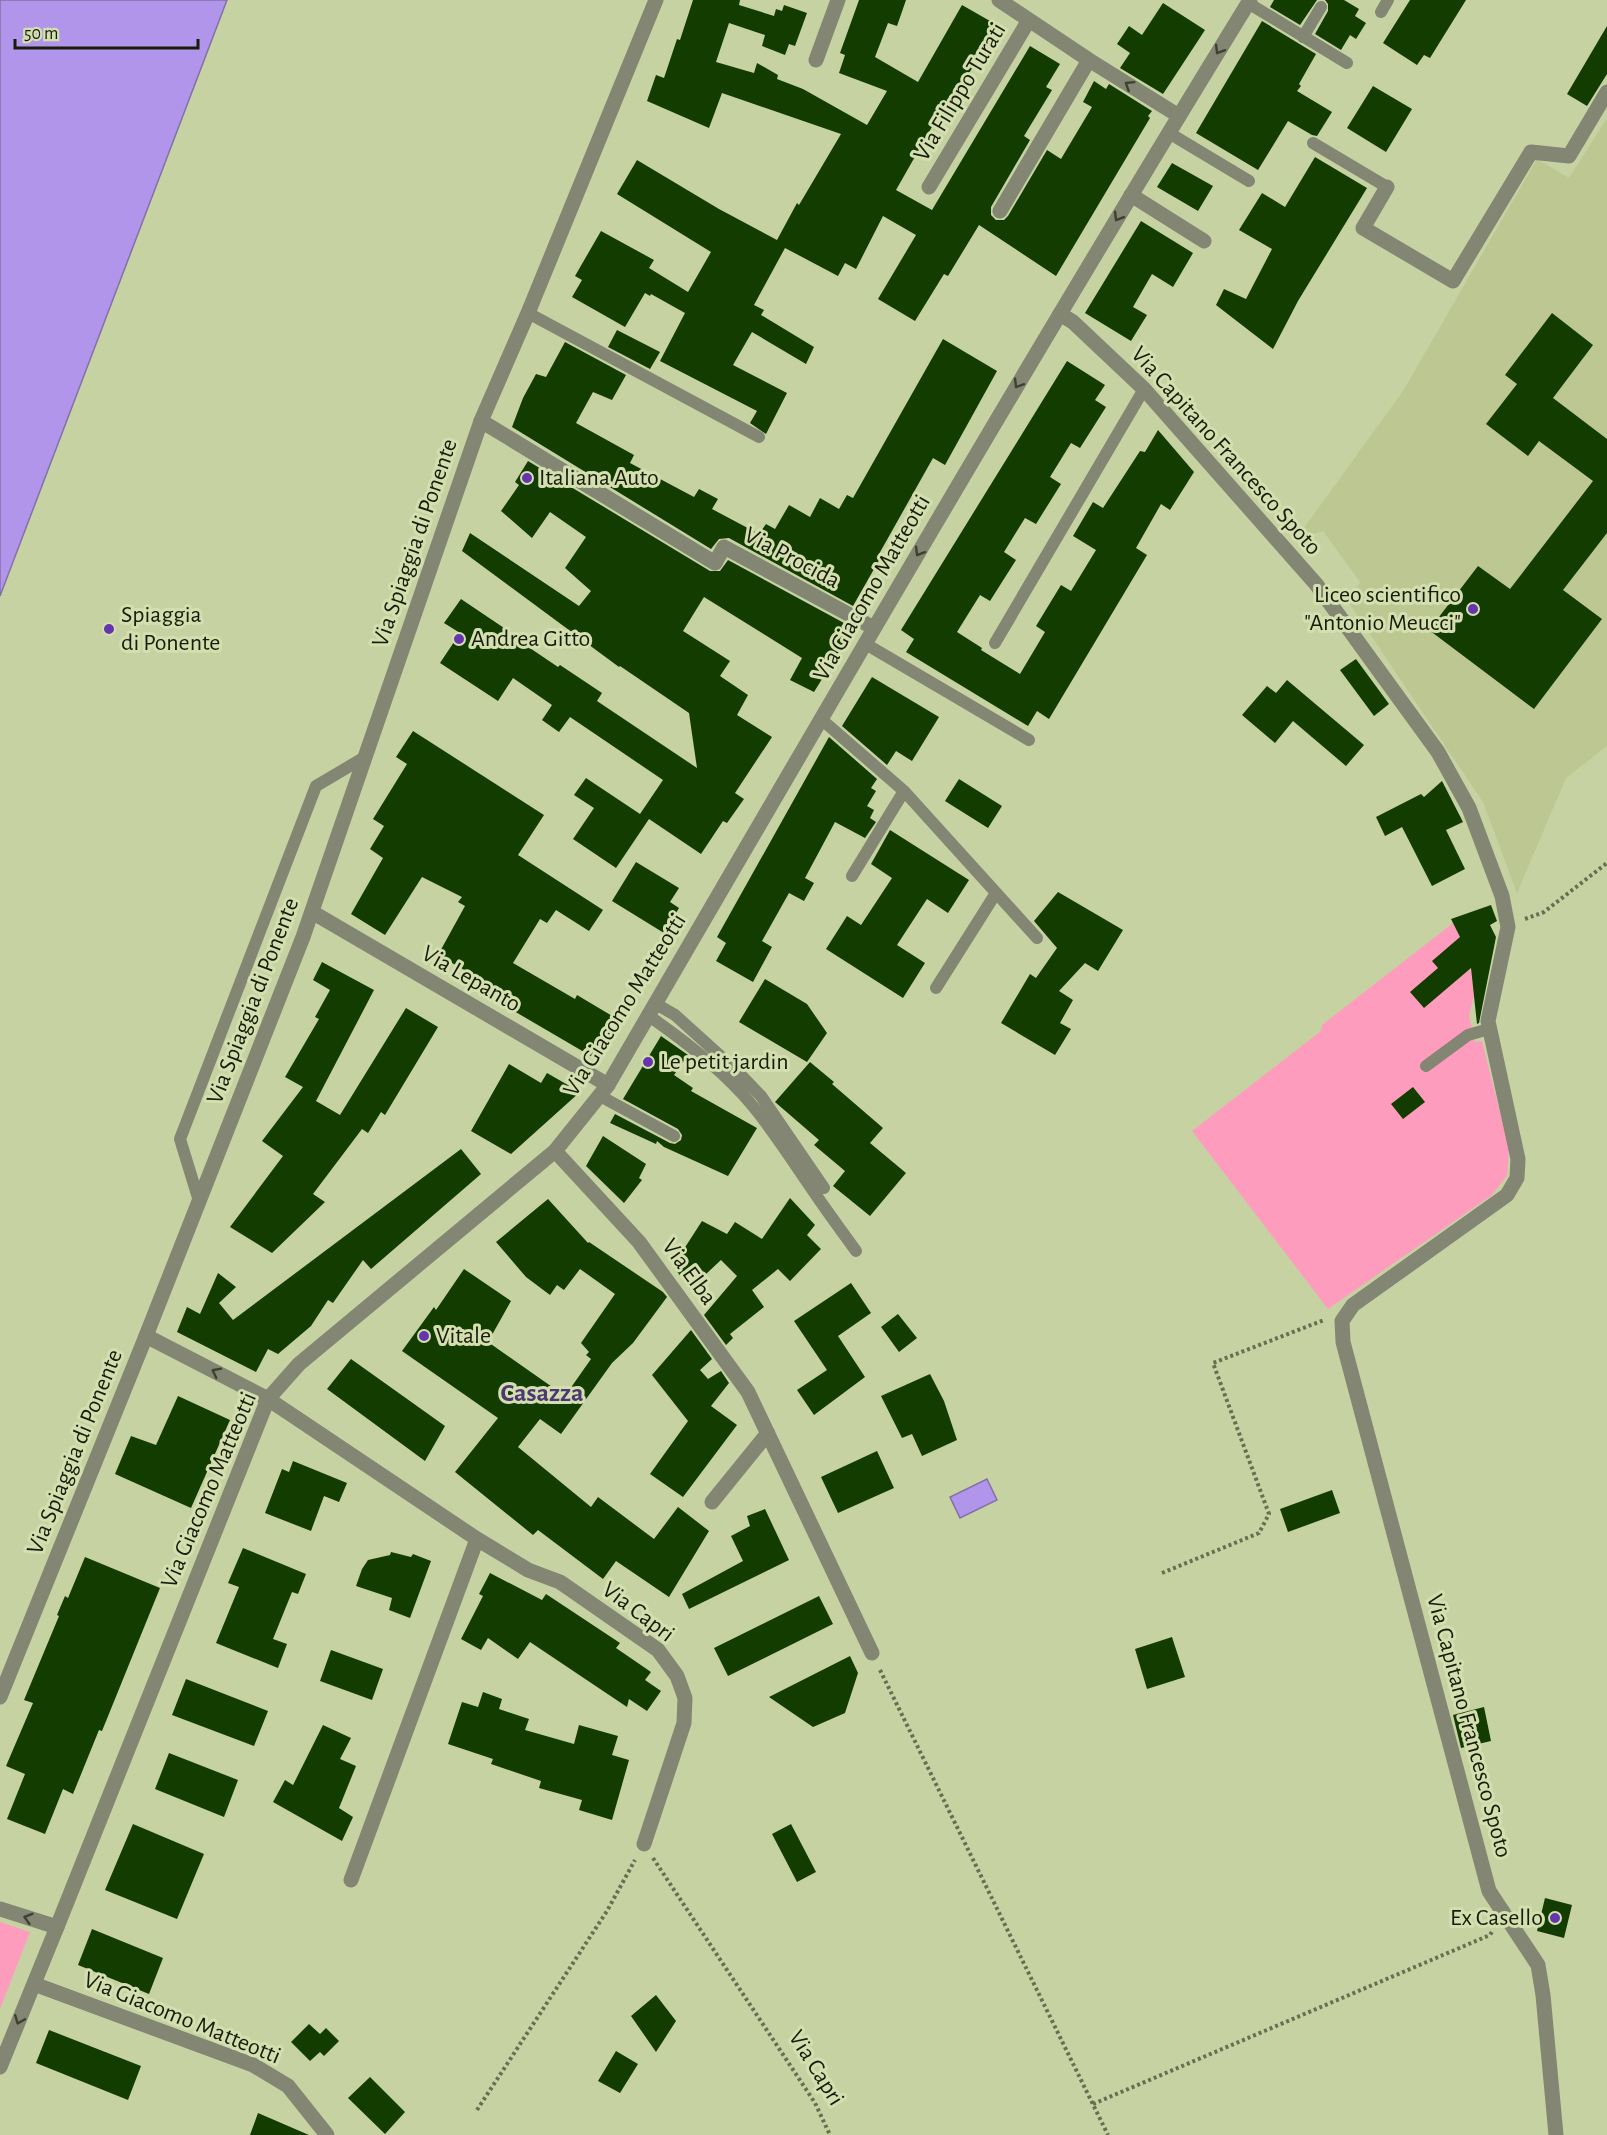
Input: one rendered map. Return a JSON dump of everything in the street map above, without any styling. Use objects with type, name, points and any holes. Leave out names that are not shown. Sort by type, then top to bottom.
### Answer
[{"type":"street","name":"Via Spiaggia di Ponente","points":[[0,1697],[146,1336],[312,912],[481,421],[528,313],[656,0]]},
{"type":"street","points":[[816,60],[838,0]]},
{"type":"street","name":"Via Filippo Turati","points":[[999,0],[1179,116]]},
{"type":"street","name":"Via Giacomo Matteotti","points":[[0,2067],[268,1398],[299,1364],[555,1151],[604,1090],[864,644],[1131,195],[1249,2]]},
{"type":"street","name":"Via Filippo Turati","points":[[929,187],[1029,21]]},
{"type":"street","points":[[1000,211],[1089,60]]},
{"type":"street","points":[[1387,187],[1363,228],[1453,280],[1531,152],[1569,156],[1607,92]]},
{"type":"street","points":[[1131,195],[1204,241]]},
{"type":"street","name":"Via Capitano Francesco Spoto","points":[[1060,314],[1073,322],[1144,389],[1316,584],[1438,752],[1469,808],[1502,896],[1508,927],[1488,1021],[1518,1159],[1517,1178],[1507,1195],[1353,1305],[1342,1321],[1343,1342],[1489,1892],[1538,1965],[1544,1995],[1556,2135]]},
{"type":"street","name":"Via Procida","points":[[481,421],[715,563],[724,547],[874,628]]},
{"type":"street","name":"Via Lepanto","points":[[312,912],[604,1090]]},
{"type":"street","name":"Via Elba","points":[[555,1151],[639,1242],[748,1392],[872,1653]]},
{"type":"street","name":"Via Capri","points":[[146,1336],[268,1398],[477,1539],[528,1570],[560,1582],[658,1650],[677,1676],[685,1698],[684,1723],[644,1844]]},
{"type":"street","points":[[712,1502],[768,1433]]},
{"type":"street","points":[[351,1880],[477,1539]]},
{"type":"street","points":[[0,1909],[57,1927]]},
{"type":"street","name":"Via Giacomo Matteotti","points":[[34,1984],[253,2065],[288,2086],[327,2135]]},
{"type":"lane","points":[[1381,12],[1388,0]]},
{"type":"lane","points":[[1249,2],[1347,63]]},
{"type":"lane","points":[[1303,37],[1321,7]]},
{"type":"lane","points":[[1169,133],[1249,181]]},
{"type":"lane","points":[[1313,143],[1387,187]]},
{"type":"lane","points":[[528,313],[759,437]]},
{"type":"lane","points":[[996,643],[1144,389]]},
{"type":"lane","points":[[864,644],[1029,740]]},
{"type":"lane","points":[[821,719],[904,790],[1037,938]]},
{"type":"lane","points":[[199,1201],[180,1139],[316,786],[365,757]]},
{"type":"lane","points":[[852,876],[904,790]]},
{"type":"lane","points":[[936,988],[996,892]]},
{"type":"lane","points":[[652,1010],[675,1015],[737,1071],[761,1096],[824,1188]]},
{"type":"lane","points":[[652,1010],[666,1028],[728,1080],[752,1104],[856,1251]]},
{"type":"lane","points":[[1426,1066],[1468,1035],[1489,1029]]},
{"type":"lane","points":[[604,1090],[674,1136]]},
{"type":"path","points":[[1508,927],[1544,912],[1607,863]]},
{"type":"path","points":[[1162,1573],[1259,1533],[1269,1514],[1213,1363],[1327,1318],[1342,1321]]},
{"type":"path","points":[[872,1653],[1108,2135]]},
{"type":"path","points":[[477,2110],[607,1911],[644,1844]]},
{"type":"path","name":"Via Capri","points":[[644,1844],[815,2103],[830,2135]]},
{"type":"path","points":[[1093,2104],[1490,1935],[1503,1914]]},
{"type":"shaded area","points":[[0,0],[227,0],[0,596]]},
{"type":"shaded area","points":[[1607,118],[1607,746],[1566,778],[1517,893],[1483,802],[1349,603],[1360,582],[1323,531],[1296,539],[1403,391],[1537,159],[1569,178]]},
{"type":"shaded area","points":[[1453,923],[1469,957],[1474,996],[1469,1015],[1475,1042],[1482,1041],[1509,1149],[1507,1176],[1492,1195],[1328,1309],[1192,1131],[1321,1031],[1322,1025]]},
{"type":"shaded area","points":[[987,1479],[997,1500],[960,1518],[950,1497]]},
{"type":"shaded area","points":[[0,1922],[30,1932],[0,2009]]},
{"type":"building","points":[[693,0],[740,0],[739,5],[774,16],[776,9],[782,11],[784,5],[807,13],[795,46],[789,44],[785,55],[762,46],[765,35],[729,23],[716,62],[754,73],[757,63],[778,75],[777,79],[803,89],[867,125],[887,91],[839,73],[845,55],[840,53],[859,0],[906,0],[897,26],[888,23],[875,57],[918,82],[962,5],[997,25],[942,120],[937,118],[896,190],[932,210],[1030,46],[1060,64],[1046,87],[1052,90],[1024,136],[1030,140],[991,207],[991,215],[996,220],[1004,220],[1008,216],[1047,150],[1061,159],[1092,107],[1083,102],[1094,81],[1106,89],[1109,84],[1152,111],[1056,276],[979,225],[948,276],[944,274],[915,321],[878,299],[916,235],[883,216],[856,269],[845,263],[838,276],[785,248],[754,305],[764,310],[761,315],[814,347],[806,364],[752,332],[733,365],[787,393],[766,434],[750,423],[757,411],[660,361],[685,313],[645,293],[625,327],[572,297],[582,280],[575,276],[601,231],[654,260],[649,268],[688,292],[711,252],[617,194],[637,160],[719,209],[777,240],[797,203],[799,205],[841,134],[722,93],[709,128],[647,101],[656,75],[664,78]]},
{"type":"building","points":[[1274,0],[1317,0],[1300,25],[1270,7]]},
{"type":"building","points":[[1325,0],[1344,0],[1359,9],[1355,16],[1366,23],[1356,39],[1350,35],[1341,50],[1315,34],[1328,11],[1328,4]]},
{"type":"building","points":[[1410,0],[1466,0],[1430,58],[1424,55],[1417,65],[1383,43]]},
{"type":"building","points":[[1163,3],[1205,30],[1163,94],[1120,68],[1130,53],[1117,44],[1129,26],[1142,35]]},
{"type":"building","points":[[1262,21],[1316,54],[1297,91],[1332,112],[1317,136],[1288,121],[1258,170],[1196,133]]},
{"type":"building","points":[[1607,26],[1607,74],[1587,106],[1567,94]]},
{"type":"building","points":[[1373,86],[1412,109],[1386,152],[1347,128]]},
{"type":"building","points":[[1315,157],[1367,188],[1298,301],[1273,349],[1216,305],[1224,289],[1246,299],[1272,249],[1239,230],[1262,193],[1285,207]]},
{"type":"building","points":[[1172,163],[1213,186],[1198,211],[1157,187]]},
{"type":"building","points":[[1141,221],[1193,253],[1173,287],[1152,274],[1133,307],[1147,315],[1131,341],[1085,313]]},
{"type":"building","points":[[1552,313],[1593,345],[1553,398],[1607,439],[1607,533],[1563,590],[1602,619],[1534,709],[1429,630],[1478,566],[1510,589],[1593,481],[1539,441],[1528,456],[1486,424],[1517,384],[1505,375]]},
{"type":"building","points":[[617,330],[660,352],[650,369],[608,347]]},
{"type":"building","points":[[943,339],[997,371],[945,465],[933,458],[879,554],[882,555],[853,606],[729,538],[719,539],[711,549],[512,427],[523,398],[536,374],[546,377],[565,342],[626,375],[612,400],[593,392],[576,423],[634,455],[630,463],[694,497],[699,489],[718,499],[712,509],[759,534],[766,524],[775,529],[789,505],[810,517],[820,498],[839,509],[847,495],[853,498]]},
{"type":"building","points":[[1067,361],[1105,385],[1095,400],[1106,407],[1080,448],[1071,443],[1050,477],[1061,484],[1036,524],[1025,518],[1004,552],[1016,560],[990,601],[980,595],[957,632],[1020,674],[1045,632],[1036,626],[1061,585],[1071,591],[1096,550],[1073,536],[1093,502],[1103,508],[1140,451],[1145,452],[1158,430],[1194,472],[1170,510],[1161,504],[1136,548],[1147,555],[1049,719],[1037,711],[1028,726],[906,652],[914,639],[901,630]]},
{"type":"building","points":[[528,461],[710,571],[720,571],[728,560],[844,623],[841,627],[851,632],[814,692],[790,680],[802,658],[704,597],[683,631],[730,661],[720,676],[748,695],[737,715],[772,737],[735,793],[744,799],[727,823],[723,821],[701,854],[649,819],[616,868],[573,839],[594,808],[574,795],[586,778],[640,814],[663,780],[570,717],[559,732],[542,720],[552,705],[513,678],[498,701],[440,663],[460,633],[444,623],[461,599],[558,667],[560,665],[602,693],[597,701],[697,768],[689,713],[619,667],[462,551],[470,533],[579,606],[591,591],[565,568],[586,537],[550,512],[532,538],[501,511],[519,485],[515,482]]},
{"type":"building","points":[[1356,659],[1389,704],[1374,716],[1340,670]]},
{"type":"building","points":[[872,677],[939,717],[912,761],[896,751],[887,765],[842,726]]},
{"type":"building","points":[[1287,680],[1364,745],[1346,766],[1293,721],[1275,743],[1242,715],[1267,686],[1276,693]]},
{"type":"building","points":[[413,731],[544,815],[518,855],[603,910],[589,931],[556,910],[547,923],[540,919],[513,963],[575,999],[577,995],[619,1020],[596,1059],[490,997],[496,988],[438,955],[465,906],[458,902],[462,897],[422,877],[385,935],[351,914],[383,858],[370,849],[384,826],[373,819],[407,764],[396,757]]},
{"type":"building","points":[[829,737],[877,779],[871,788],[876,791],[867,806],[874,810],[870,818],[876,822],[865,838],[835,822],[805,878],[814,883],[804,901],[789,893],[762,941],[772,947],[753,982],[716,961],[726,943],[717,937]]},
{"type":"building","points":[[959,779],[1002,806],[988,828],[945,801]]},
{"type":"building","points":[[1442,781],[1463,822],[1446,830],[1465,869],[1432,886],[1402,827],[1385,836],[1376,817],[1421,794],[1424,797]]},
{"type":"building","points":[[890,830],[969,880],[948,913],[927,899],[897,945],[925,963],[903,998],[826,949],[847,916],[861,925],[892,878],[871,864]]},
{"type":"building","points":[[636,862],[679,888],[670,902],[679,908],[664,933],[612,901]]},
{"type":"building","points":[[1058,892],[1123,930],[1098,971],[1085,963],[1059,991],[1073,1000],[1060,1023],[1071,1029],[1055,1055],[1001,1023],[1030,974],[1036,978],[1057,948],[1034,921]]},
{"type":"building","points":[[1491,905],[1497,921],[1490,925],[1496,937],[1479,1023],[1477,1024],[1471,968],[1424,1008],[1410,992],[1438,968],[1432,961],[1460,937],[1451,919]]},
{"type":"building","points":[[322,962],[374,990],[316,1101],[340,1115],[406,1008],[438,1027],[385,1115],[381,1112],[368,1133],[362,1129],[313,1194],[325,1202],[272,1253],[230,1227],[283,1156],[262,1141],[303,1087],[285,1077],[319,1019],[315,1017],[330,990],[313,980]]},
{"type":"building","points":[[765,979],[807,1004],[827,1033],[807,1062],[739,1022]]},
{"type":"building","points":[[661,1036],[688,1055],[674,1075],[693,1088],[691,1091],[757,1128],[728,1176],[664,1147],[657,1141],[656,1144],[610,1123],[615,1114],[670,1143],[675,1144],[681,1140],[682,1135],[678,1129],[623,1099]]},
{"type":"building","points":[[810,1062],[883,1128],[870,1143],[906,1173],[870,1216],[833,1186],[845,1171],[814,1145],[819,1140],[775,1102]]},
{"type":"building","points":[[509,1064],[541,1083],[547,1073],[580,1092],[511,1154],[471,1131]]},
{"type":"building","points":[[1413,1087],[1425,1102],[1403,1119],[1391,1104]]},
{"type":"building","points":[[603,1136],[646,1164],[639,1178],[642,1180],[624,1203],[586,1166]]},
{"type":"building","points":[[461,1149],[481,1174],[371,1269],[363,1260],[333,1303],[328,1300],[311,1326],[278,1354],[268,1349],[256,1372],[177,1332],[187,1307],[200,1314],[218,1273],[236,1287],[219,1303],[233,1320]]},
{"type":"building","points":[[790,1198],[815,1225],[807,1235],[821,1249],[790,1281],[778,1269],[752,1290],[764,1307],[730,1334],[733,1338],[726,1345],[704,1315],[737,1276],[721,1260],[690,1289],[673,1266],[702,1221],[727,1234],[735,1222],[762,1239]]},
{"type":"building","points":[[548,1199],[588,1243],[663,1292],[667,1297],[633,1343],[612,1363],[561,1434],[540,1419],[518,1447],[591,1507],[598,1497],[654,1539],[678,1507],[709,1531],[669,1597],[616,1561],[603,1579],[538,1530],[533,1535],[455,1472],[498,1418],[402,1351],[434,1307],[436,1310],[464,1269],[511,1301],[488,1342],[565,1396],[591,1359],[586,1355],[589,1352],[581,1343],[615,1294],[580,1269],[564,1290],[557,1285],[550,1295],[526,1277],[496,1242]]},
{"type":"building","points":[[851,1283],[871,1313],[838,1336],[865,1377],[814,1415],[797,1390],[827,1370],[794,1321]]},
{"type":"building","points":[[898,1314],[917,1338],[899,1352],[881,1327]]},
{"type":"building","points":[[691,1330],[712,1359],[700,1370],[708,1379],[721,1371],[729,1383],[711,1406],[737,1425],[683,1497],[650,1474],[688,1421],[652,1375]]},
{"type":"building","points":[[351,1359],[445,1426],[425,1461],[327,1389]]},
{"type":"building","points":[[930,1374],[944,1401],[957,1440],[922,1456],[912,1434],[902,1438],[881,1396]]},
{"type":"building","points":[[178,1396],[230,1420],[191,1508],[115,1474],[131,1436],[156,1445]]},
{"type":"building","points":[[877,1451],[894,1488],[838,1513],[821,1477]]},
{"type":"building","points":[[293,1461],[347,1483],[339,1502],[324,1496],[311,1531],[265,1513],[282,1469],[289,1472]]},
{"type":"building","points":[[1332,1490],[1340,1513],[1288,1532],[1280,1509]]},
{"type":"building","points":[[765,1509],[789,1560],[689,1609],[682,1594],[743,1561],[731,1536],[750,1526],[747,1516]]},
{"type":"building","points":[[243,1548],[306,1574],[298,1594],[292,1592],[273,1639],[287,1644],[278,1668],[216,1643],[239,1587],[228,1583]]},
{"type":"building","points":[[391,1552],[411,1557],[413,1554],[431,1561],[410,1618],[389,1610],[392,1598],[356,1586],[368,1560],[390,1555]]},
{"type":"building","points":[[85,1557],[160,1588],[102,1731],[99,1730],[73,1794],[63,1789],[45,1834],[7,1819],[25,1774],[6,1766],[33,1703],[24,1700],[65,1596],[68,1598]]},
{"type":"building","points":[[490,1573],[542,1600],[546,1594],[620,1643],[616,1648],[651,1672],[645,1680],[661,1691],[647,1711],[629,1699],[627,1707],[530,1642],[518,1659],[488,1638],[481,1650],[461,1639],[483,1596],[479,1594]]},
{"type":"building","points":[[819,1596],[833,1624],[728,1676],[714,1648]]},
{"type":"building","points":[[1172,1637],[1185,1677],[1147,1689],[1135,1649]]},
{"type":"building","points":[[331,1650],[383,1669],[372,1700],[320,1681]]},
{"type":"building","points":[[850,1656],[858,1673],[845,1713],[813,1727],[769,1697]]},
{"type":"building","points":[[186,1679],[268,1711],[254,1746],[172,1715]]},
{"type":"building","points":[[483,1692],[502,1699],[499,1709],[529,1719],[525,1730],[574,1744],[579,1725],[618,1736],[612,1755],[629,1760],[612,1820],[579,1810],[582,1800],[539,1788],[541,1781],[491,1764],[493,1759],[448,1744],[462,1702],[478,1707]]},
{"type":"building","points":[[1484,1707],[1491,1741],[1461,1748],[1453,1715]]},
{"type":"building","points":[[323,1725],[351,1738],[340,1759],[356,1766],[339,1808],[353,1817],[342,1841],[273,1802],[285,1780],[293,1785]]},
{"type":"building","points":[[169,1753],[238,1780],[224,1817],[155,1789]]},
{"type":"building","points":[[133,1824],[204,1854],[177,1919],[105,1890]]},
{"type":"building","points":[[791,1824],[816,1872],[797,1882],[772,1834]]},
{"type":"building","name":"Ex Casello","points":[[1545,1898],[1572,1905],[1564,1938],[1537,1931]]},
{"type":"building","points":[[92,1929],[163,1958],[149,1994],[78,1965]]},
{"type":"building","points":[[656,1995],[676,2021],[656,2052],[631,2016]]},
{"type":"building","points":[[309,2024],[320,2034],[326,2028],[339,2041],[324,2056],[320,2052],[310,2061],[291,2042]]},
{"type":"building","points":[[49,2030],[141,2066],[128,2100],[36,2063]]},
{"type":"building","points":[[616,2051],[638,2064],[620,2093],[598,2081]]},
{"type":"building","points":[[370,2077],[405,2112],[385,2134],[348,2098]]},
{"type":"building","points":[[258,2113],[309,2135],[250,2135]]},
{"type":"place","name":"Italiana Auto","points":[[527,478]]},
{"type":"place","name":"Liceo scientifico \"Antonio Meucci\"","points":[[1473,609]]},
{"type":"place","name":"Spiaggia di Ponente","points":[[109,629]]},
{"type":"place","name":"Andrea Gitto","points":[[459,639]]},
{"type":"place","name":"Le petit jardin","points":[[648,1062]]},
{"type":"place","name":"Vitale","points":[[424,1336]]},
{"type":"place","name":"Ex Casello","points":[[1555,1918]]},
{"type":"district","name":"Casazza","points":[[542,1393]]}]
